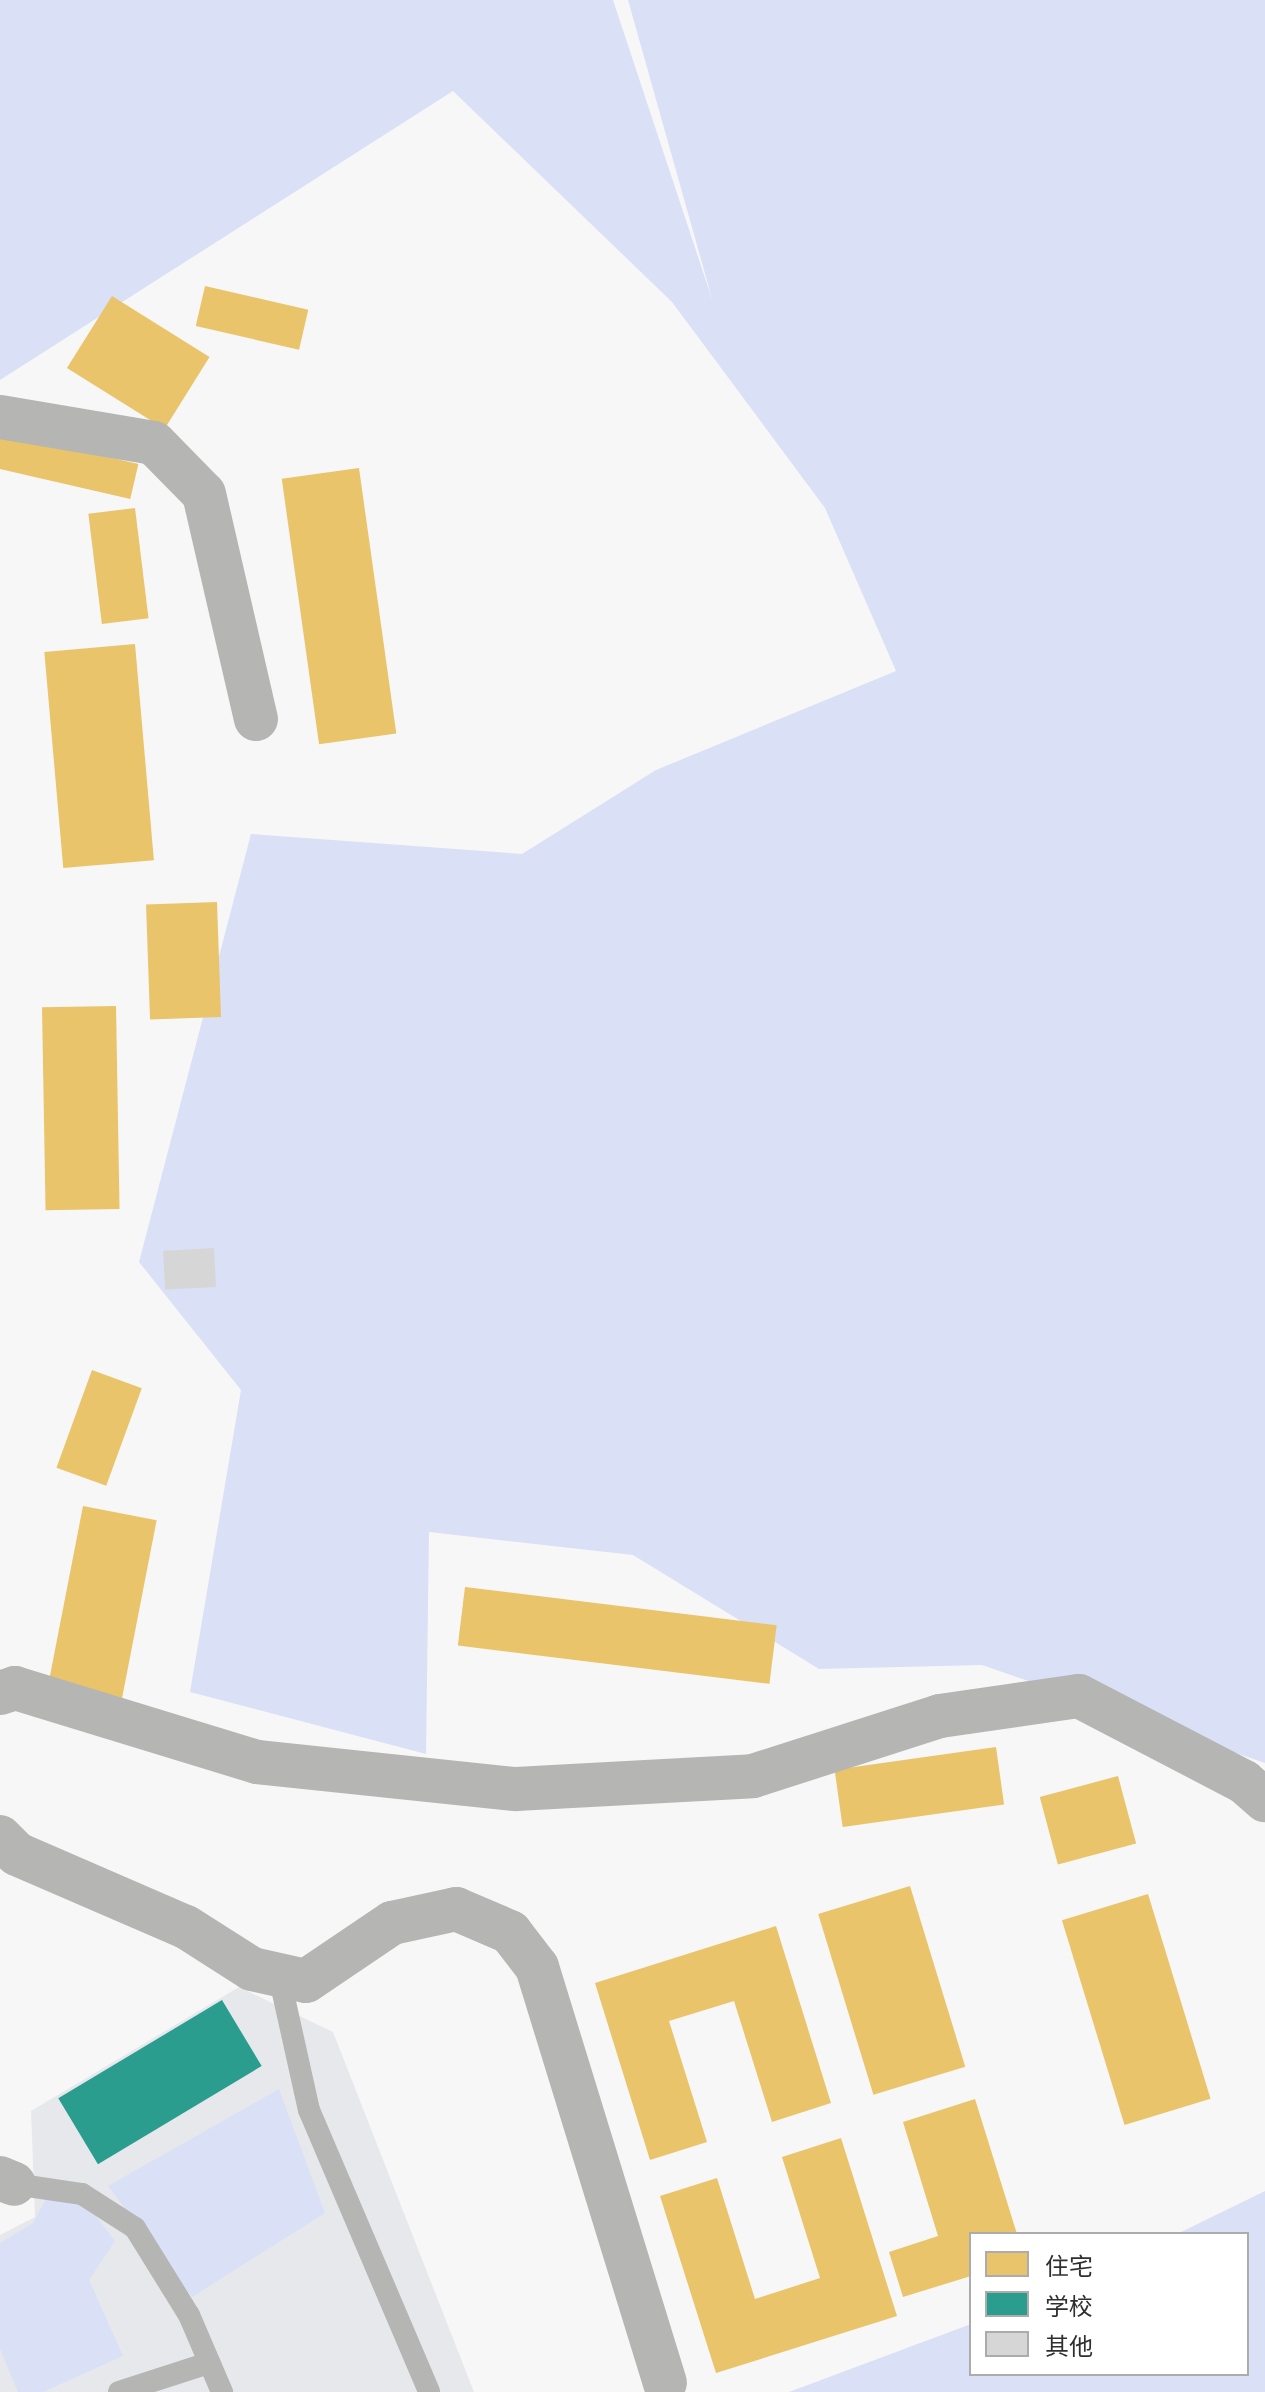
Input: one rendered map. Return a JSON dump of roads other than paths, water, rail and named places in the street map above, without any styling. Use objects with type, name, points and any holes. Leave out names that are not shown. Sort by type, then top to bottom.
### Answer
[{"type":"street","points":[[0,417],[154,443],[204,494],[256,719]]},
{"type":"street","points":[[0,1693],[15,1688],[257,1762],[516,1789],[753,1776],[940,1716],[1079,1696],[1244,1782],[1265,1800]]},
{"type":"street","points":[[0,1837],[17,1854],[186,1927],[252,1969],[306,1981],[392,1923],[456,1909],[510,1932],[537,1967],[665,2383]]},
{"type":"lane","points":[[279,1975],[309,2110],[429,2392]]},
{"type":"lane","points":[[7,2181],[82,2194],[135,2228],[222,2392]]},
{"type":"lane","points":[[119,2392],[209,2363]]}]
